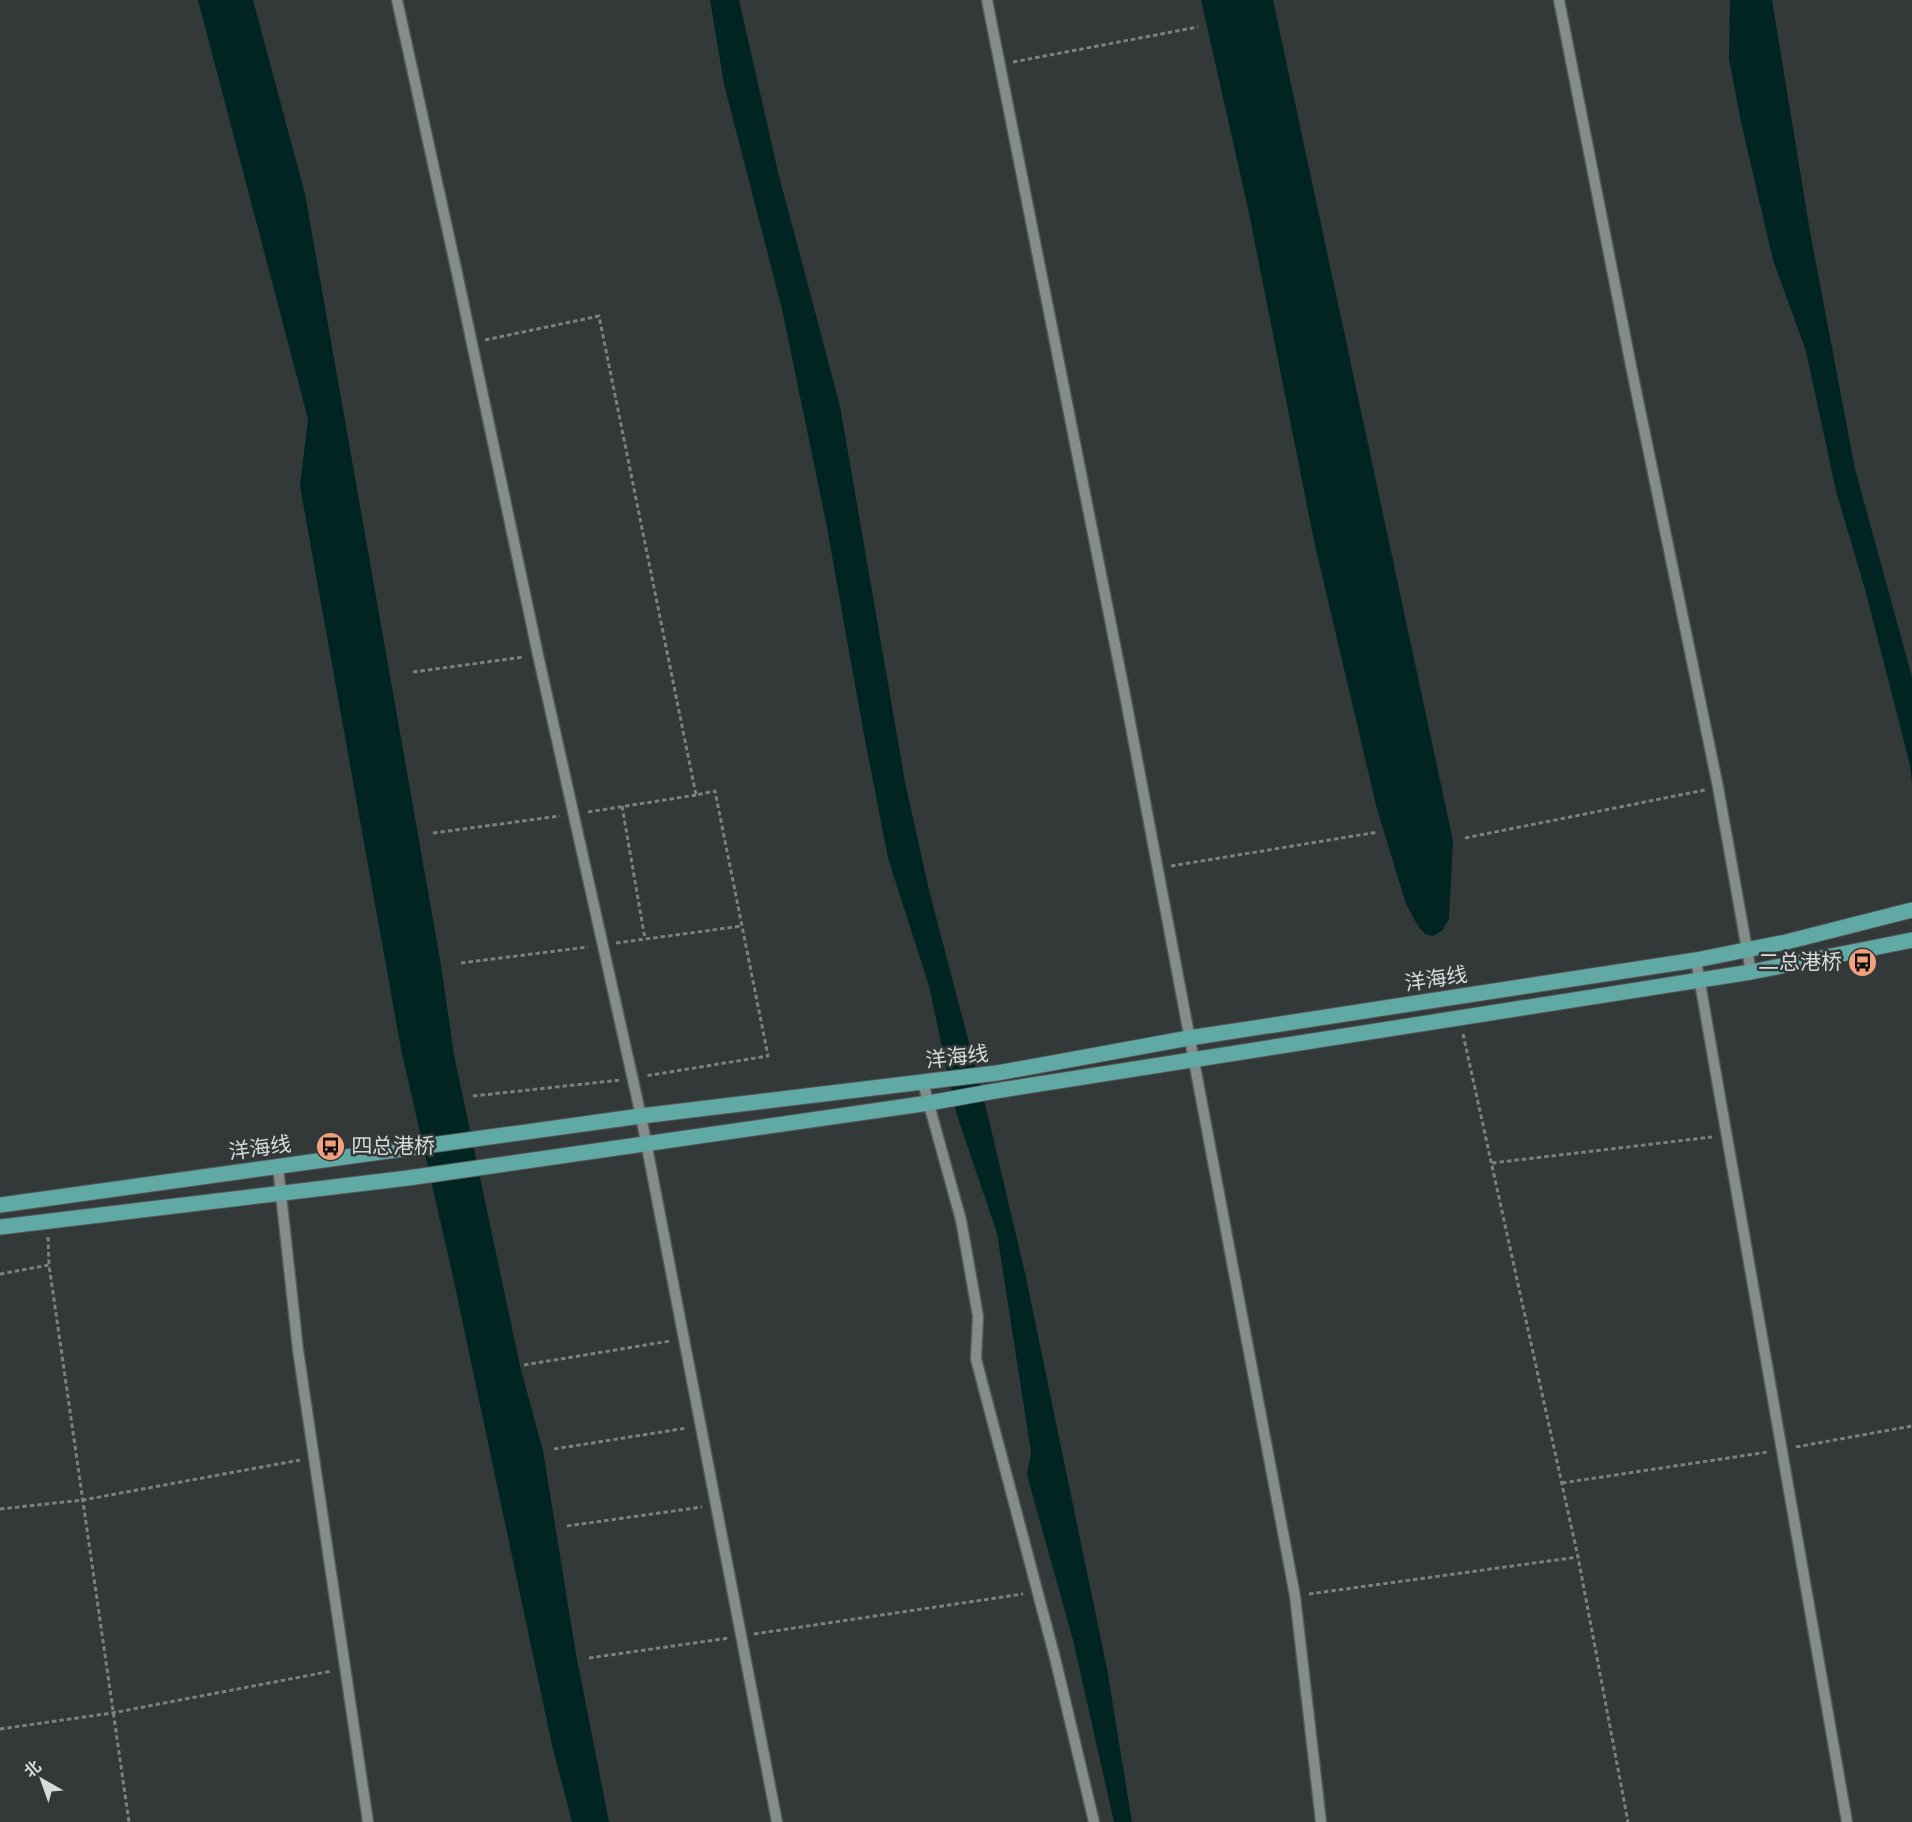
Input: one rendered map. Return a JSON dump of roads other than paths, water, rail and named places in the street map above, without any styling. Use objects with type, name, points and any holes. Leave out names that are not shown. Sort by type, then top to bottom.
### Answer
[{"type":"main road","name":"洋海线","points":[[0,1205],[641,1116],[997,1073],[1189,1038],[1696,960],[1912,910]]},
{"type":"main road","name":"洋海线","points":[[0,1227],[408,1178],[934,1102],[1751,972],[1908,941]]},
{"type":"street","points":[[397,0],[538,655],[641,1116],[777,1822]]},
{"type":"street","points":[[987,0],[1122,678],[1295,1596],[1321,1822]]},
{"type":"street","points":[[1559,0],[1632,371],[1718,787],[1751,972]]},
{"type":"street","points":[[1696,960],[1847,1822]]},
{"type":"street","points":[[931,1082],[962,1220],[978,1316],[976,1359],[1038,1592],[1094,1822]]},
{"type":"street","points":[[278,1167],[298,1350],[369,1822]]},
{"type":"water","points":[[198,0],[253,0],[305,194],[441,965],[454,1055],[520,1366],[543,1451],[576,1654],[609,1822],[572,1822],[552,1745],[453,1277],[401,1049],[300,486],[308,419]]},
{"type":"water","points":[[710,0],[739,0],[778,172],[840,406],[905,782],[929,890],[987,1112],[1025,1273],[1107,1669],[1132,1822],[1114,1822],[1073,1640],[1027,1475],[1031,1452],[997,1233],[956,1112],[929,986],[888,858],[826,522],[782,309],[724,84]]},
{"type":"water","points":[[1201,0],[1273,0],[1453,841],[1449,919],[1442,931],[1433,936],[1425,934],[1418,926],[1406,904],[1377,809],[1314,541],[1249,213]]},
{"type":"water","points":[[1730,0],[1772,0],[1810,232],[1855,469],[1912,677],[1912,783],[1910,765],[1865,589],[1836,491],[1806,351],[1773,260],[1729,59]]},
{"type":"place","name":"二总港桥","points":[[1863,962]]},
{"type":"place","name":"四总港桥","points":[[330,1146]]}]
